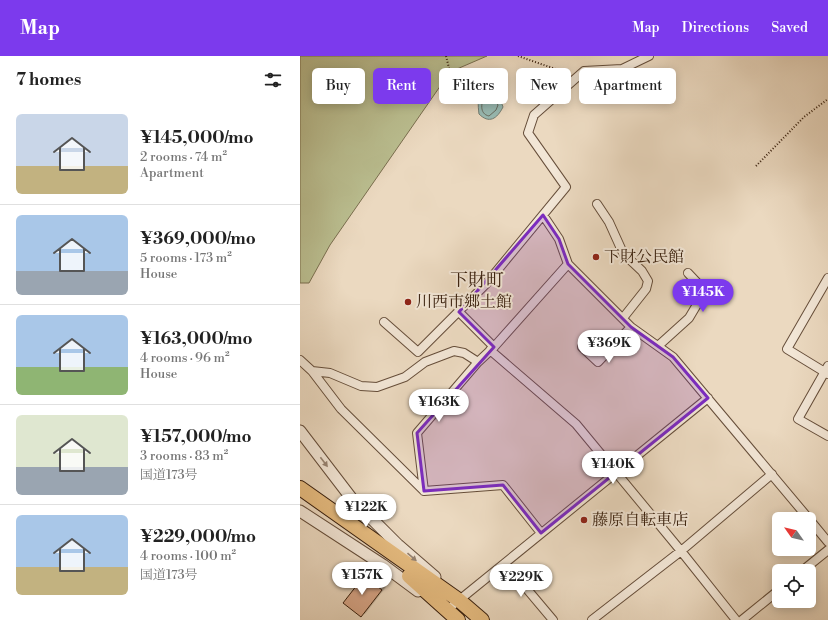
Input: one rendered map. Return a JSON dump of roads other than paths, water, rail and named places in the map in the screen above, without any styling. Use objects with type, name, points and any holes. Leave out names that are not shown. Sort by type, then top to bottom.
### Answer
[{"type":"highway","points":[[304,490],[460,601],[482,620]]},
{"type":"highway","points":[[304,490],[419,584],[458,620]]},
{"type":"street","points":[[384,322],[418,352],[459,312],[486,284],[566,186],[528,133],[534,115],[584,71],[622,69],[649,56]]},
{"type":"street","points":[[597,204],[609,222],[624,253],[642,271],[648,281],[646,289],[623,318]]},
{"type":"street","points":[[543,215],[559,239],[568,264],[631,327],[673,357],[803,512]]},
{"type":"street","points":[[424,491],[417,433],[478,362],[568,264]]},
{"type":"street","points":[[658,346],[689,318],[704,291],[688,273]]},
{"type":"street","points":[[828,278],[787,349],[827,371],[798,419],[828,436]]},
{"type":"street","points":[[459,312],[492,348],[576,424],[736,620]]},
{"type":"street","points":[[582,347],[598,362],[631,327]]},
{"type":"street","points":[[312,370],[330,372],[362,386],[377,387],[405,377],[425,362],[454,351],[464,353],[478,362]]},
{"type":"street","points":[[302,361],[312,370],[341,409],[424,491],[503,485],[541,534]]},
{"type":"street","points":[[300,511],[447,610],[460,601],[708,398]]},
{"type":"street","points":[[300,431],[352,499],[398,544],[449,588],[460,601]]},
{"type":"street","points":[[592,620],[681,551],[772,474]]},
{"type":"street","points":[[816,527],[828,542]]},
{"type":"street","points":[[811,564],[828,550]]},
{"type":"street","points":[[505,563],[553,620]]},
{"type":"street","points":[[742,620],[772,596]]},
{"type":"water","points":[[478,104],[502,104],[503,107],[498,115],[492,119],[486,119],[479,114]]},
{"type":"place","name":"下財公民館","points":[[596,257]]},
{"type":"place","name":"川西市郷土館","points":[[408,302]]},
{"type":"place","name":"藤原自転車店","points":[[584,520]]},
{"type":"district","name":"下財町","points":[[477,280]]}]
